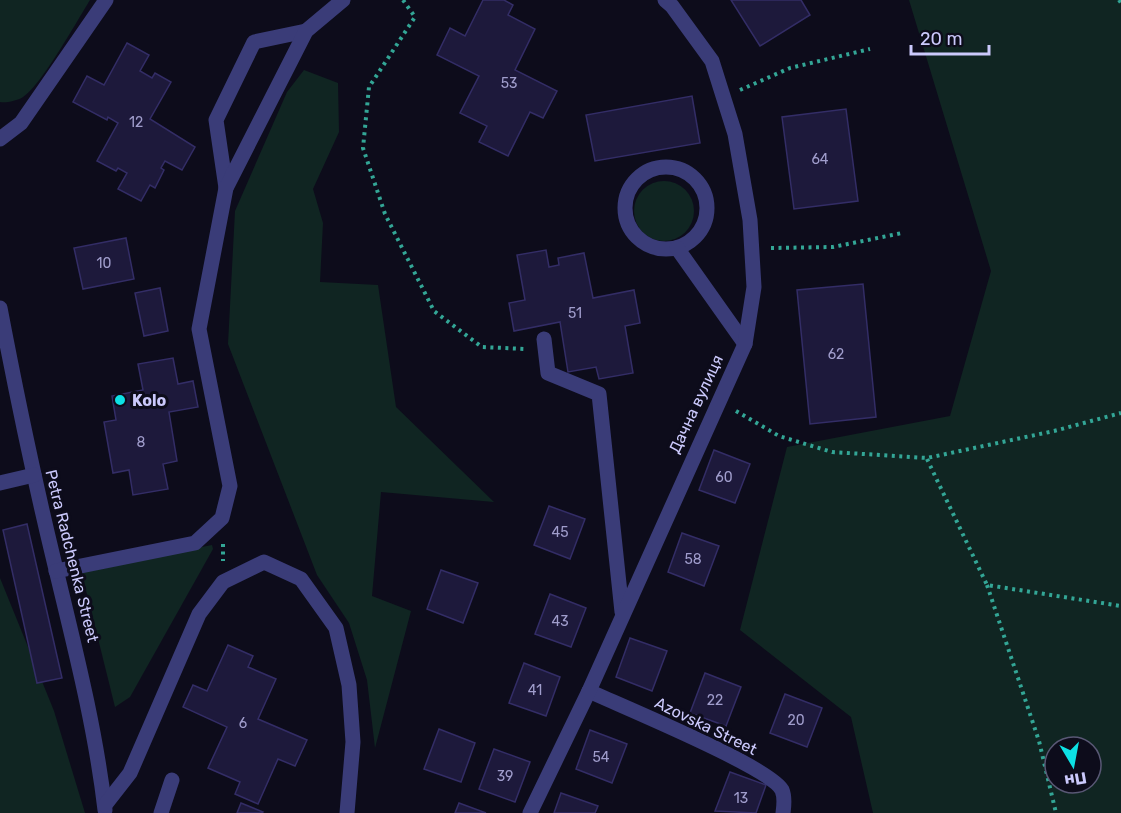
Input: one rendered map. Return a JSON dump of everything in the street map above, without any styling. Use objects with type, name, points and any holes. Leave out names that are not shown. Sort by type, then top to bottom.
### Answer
[{"type":"street","points":[[0,139],[21,123],[106,0]]},
{"type":"street","points":[[56,571],[195,543],[222,518],[230,486],[199,328],[226,188],[306,31],[343,0]]},
{"type":"street","name":"Дачна вулиця","points":[[530,813],[589,691],[717,400],[744,344],[754,287],[750,220],[735,134],[712,61],[672,6],[665,0]]},
{"type":"street","points":[[226,188],[216,120],[254,42],[306,31]]},
{"type":"street","points":[[662,167],[676,168],[689,173],[706,195],[708,208],[706,222],[690,243],[677,249],[664,250],[651,247],[639,240],[630,229],[625,216],[625,202],[629,189],[643,174],[662,167]]},
{"type":"street","points":[[677,249],[744,344]]},
{"type":"street","name":"Petra Radchenka Street","points":[[0,308],[34,476],[93,730],[105,809]]},
{"type":"street","points":[[544,344],[548,373],[598,394],[622,615]]},
{"type":"street","points":[[0,483],[34,476]]},
{"type":"street","points":[[105,809],[130,773],[199,615],[224,582],[264,562],[301,579],[336,628],[349,685],[353,742],[347,813]]},
{"type":"street","name":"Azovska Street","points":[[589,691],[742,761],[775,782],[782,790],[783,813]]},
{"type":"street","points":[[161,813],[172,780]]},
{"type":"path","points":[[403,0],[415,17],[369,87],[363,148],[385,214],[434,311],[482,347],[544,344]]},
{"type":"path","points":[[723,97],[790,68],[870,49]]},
{"type":"path","points":[[752,248],[833,247],[902,233]]},
{"type":"path","points":[[717,400],[779,436],[832,452],[927,458],[1053,431],[1121,413]]},
{"type":"path","points":[[927,458],[987,585],[1039,741],[1056,813]]},
{"type":"path","points":[[222,518],[224,582]]},
{"type":"path","points":[[987,585],[1121,606]]},
{"type":"green space","points":[[0,0],[90,0],[31,91],[15,101],[5,102],[0,102]]},
{"type":"green space","points":[[909,0],[1121,0],[1121,813],[873,813],[851,717],[740,630],[787,447],[950,416],[991,271]]},
{"type":"green space","points":[[304,70],[338,83],[339,132],[313,189],[323,223],[320,282],[378,285],[396,407],[494,502],[381,492],[372,596],[411,611],[375,748],[367,680],[349,623],[317,575],[228,344],[235,211],[287,92]]},
{"type":"green space","points":[[658,181],[670,181],[681,186],[689,194],[694,211],[692,223],[681,236],[670,241],[658,241],[647,236],[639,228],[634,217],[634,205],[639,194],[647,186]]},
{"type":"green space","points":[[212,545],[213,549],[130,697],[115,707],[82,574],[87,570]]},
{"type":"green space","points":[[0,578],[54,711],[85,813],[0,813]]},
{"type":"building","points":[[483,0],[504,0],[513,5],[508,15],[535,29],[515,70],[557,91],[543,118],[530,112],[508,156],[479,142],[487,126],[460,113],[479,76],[437,55],[450,28],[465,36]]},
{"type":"building","points":[[731,0],[801,0],[810,15],[760,46]]},
{"type":"building","points":[[127,43],[149,55],[140,71],[152,78],[155,73],[171,82],[150,119],[195,147],[182,170],[165,161],[161,168],[164,170],[155,188],[150,185],[141,201],[118,189],[127,173],[118,168],[116,171],[97,161],[118,123],[108,117],[107,120],[73,102],[87,76],[104,85]]},
{"type":"building","points":[[692,96],[700,143],[595,161],[586,115]]},
{"type":"building","points":[[846,109],[858,201],[794,209],[782,117]]},
{"type":"building","points":[[126,238],[134,279],[83,289],[74,248]]},
{"type":"building","points":[[546,250],[549,267],[559,265],[558,258],[584,253],[593,298],[634,290],[640,323],[625,326],[633,373],[599,379],[596,367],[568,372],[560,322],[514,331],[509,303],[525,300],[517,255]]},
{"type":"building","points":[[863,284],[876,417],[810,424],[797,290]]},
{"type":"building","points":[[160,288],[168,331],[144,336],[135,293]]},
{"type":"building","points":[[173,358],[178,384],[193,381],[198,407],[169,412],[177,461],[163,464],[168,489],[133,495],[129,470],[113,473],[104,422],[116,420],[112,396],[143,390],[138,364]]},
{"type":"building","points":[[714,450],[750,464],[735,503],[699,490]]},
{"type":"building","points":[[549,506],[585,519],[570,559],[534,545]]},
{"type":"building","points":[[27,524],[62,678],[37,683],[3,530]]},
{"type":"building","points":[[682,533],[719,546],[704,586],[668,572]]},
{"type":"building","points":[[441,570],[478,583],[463,623],[427,609]]},
{"type":"building","points":[[550,594],[586,608],[571,647],[535,634]]},
{"type":"building","points":[[630,638],[667,651],[652,691],[616,677]]},
{"type":"building","points":[[228,645],[253,656],[248,667],[276,679],[258,719],[307,740],[295,766],[278,759],[258,804],[235,794],[240,782],[208,768],[227,727],[183,707],[193,685],[207,691]]},
{"type":"building","points":[[524,663],[560,677],[546,716],[509,703]]},
{"type":"building","points":[[705,673],[741,687],[726,726],[690,713]]},
{"type":"building","points":[[785,694],[822,708],[807,747],[770,733]]},
{"type":"building","points":[[439,729],[475,743],[461,782],[424,769]]},
{"type":"building","points":[[590,730],[627,744],[612,783],[576,769]]},
{"type":"building","points":[[494,749],[530,762],[515,802],[479,789]]},
{"type":"building","points":[[730,772],[766,785],[756,813],[715,811]]},
{"type":"building","points":[[561,793],[598,806],[595,813],[554,813]]},
{"type":"building","points":[[241,803],[263,812],[237,813]]},
{"type":"building","points":[[459,803],[486,813],[455,813]]},
{"type":"place","name":"Kolo","points":[[120,400]]}]
